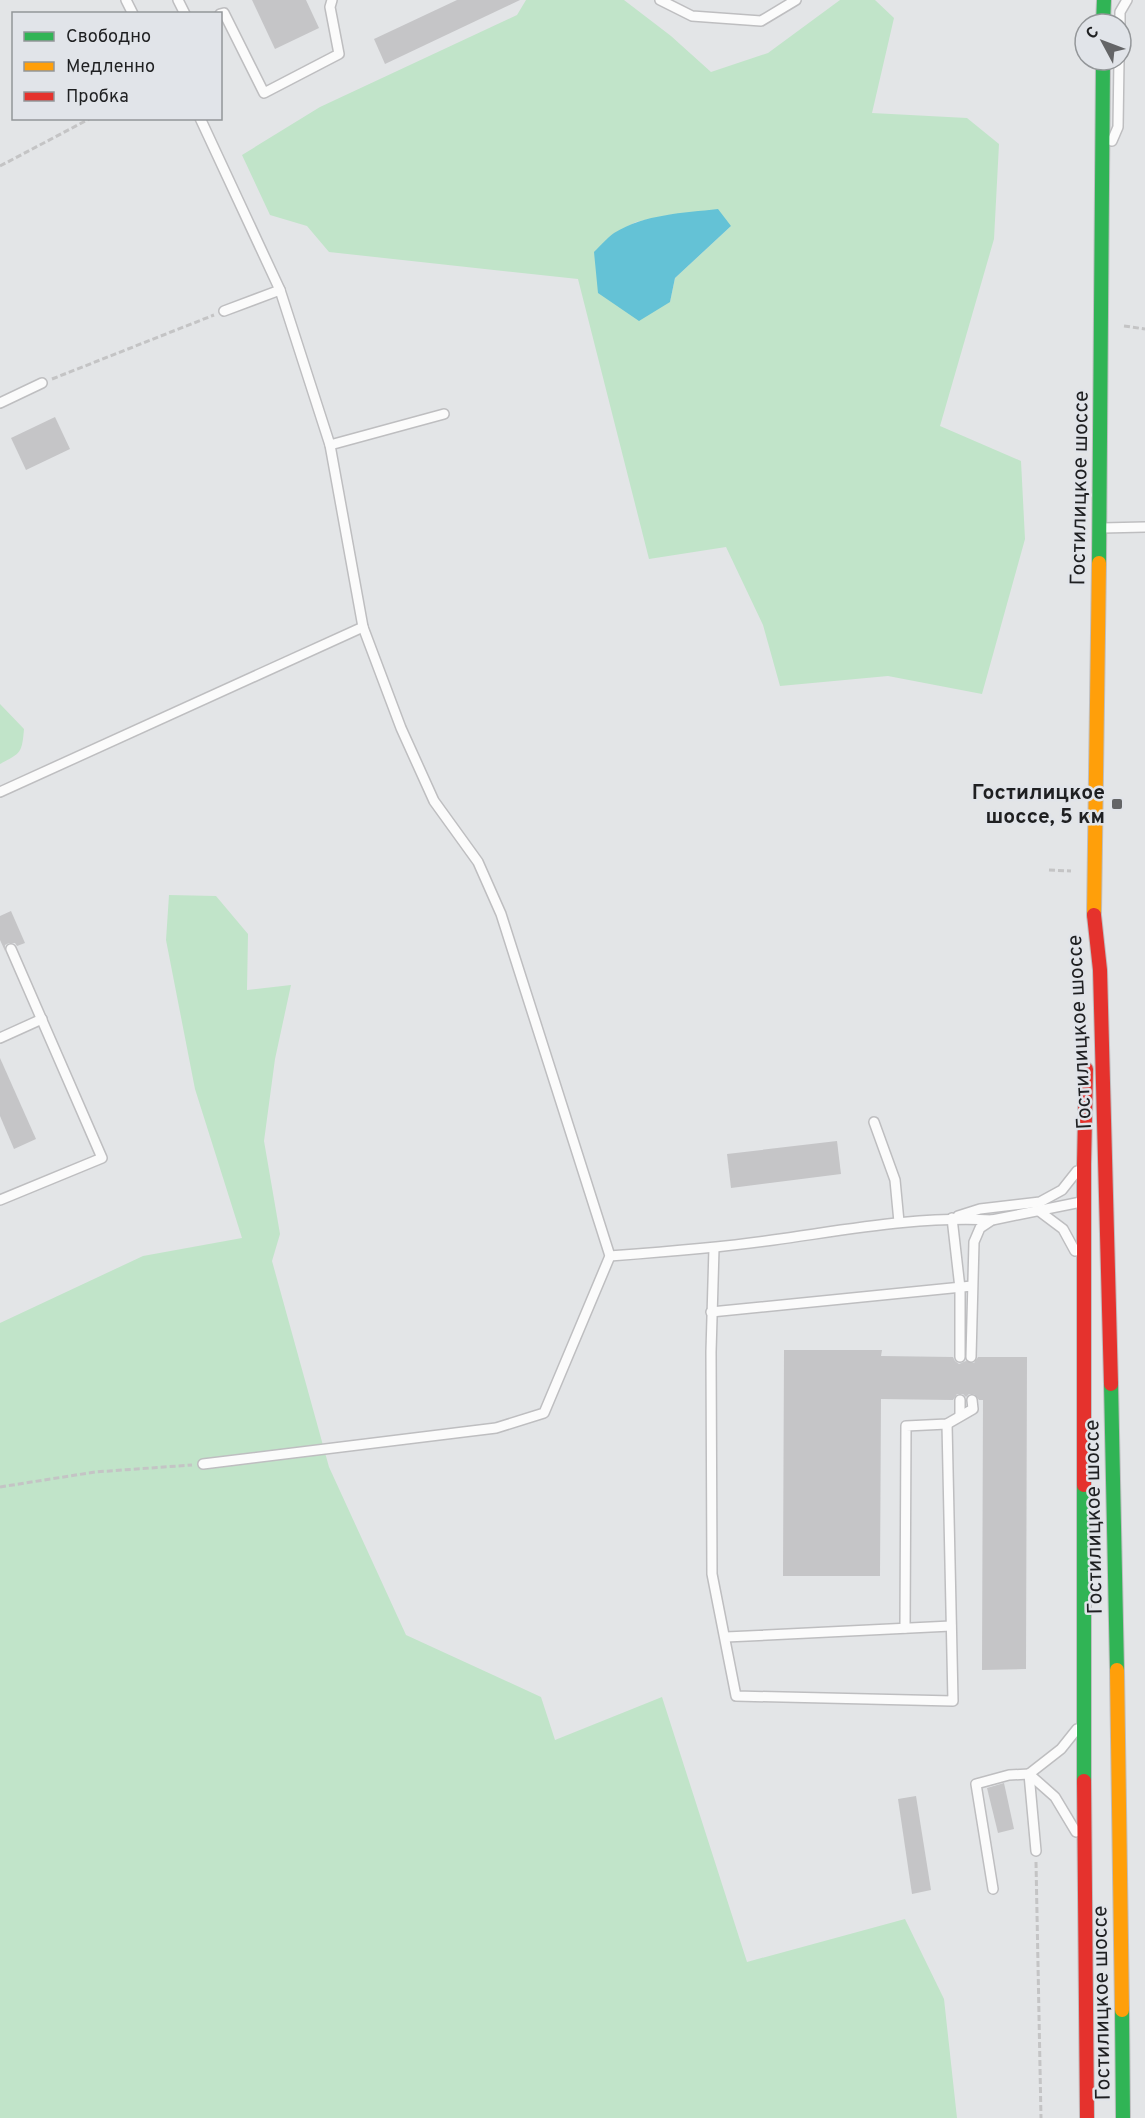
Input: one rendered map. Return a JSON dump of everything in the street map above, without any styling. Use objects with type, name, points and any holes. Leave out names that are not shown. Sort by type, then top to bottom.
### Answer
[{"type":"main road","name":"Гостилицкое шоссе","points":[[1103,72],[1094,915],[1100,970],[1107,1197],[1119,1763],[1123,2118]]},
{"type":"main road","name":"Гостилицкое шоссе","points":[[1087,1004],[1094,915]]},
{"type":"main road","name":"Гостилицкое шоссе","points":[[1086,1061],[1084,1847],[1087,2118]]},
{"type":"lane","points":[[222,14],[224,13],[264,93],[339,54],[330,7],[332,0]]},
{"type":"lane","points":[[660,0],[692,16],[761,21],[796,0]]},
{"type":"lane","points":[[1103,166],[1118,127],[1119,72]]},
{"type":"lane","points":[[201,120],[280,290],[330,445],[363,627],[400,728],[434,801],[478,862],[501,914],[610,1256],[544,1413],[496,1428],[203,1464]]},
{"type":"lane","points":[[224,312],[280,290]]},
{"type":"lane","points":[[0,403],[42,383]]},
{"type":"lane","points":[[330,445],[444,414]]},
{"type":"lane","points":[[1099,528],[1145,527]]},
{"type":"lane","points":[[0,792],[363,627]]},
{"type":"lane","points":[[0,1200],[102,1158],[11,949]]},
{"type":"lane","points":[[0,1038],[42,1019]]},
{"type":"lane","points":[[874,1122],[895,1180],[899,1222]]},
{"type":"lane","points":[[952,1218],[980,1209],[1040,1202],[1062,1190],[1084,1164]]},
{"type":"lane","points":[[610,1256],[714,1248],[899,1222],[952,1218],[992,1220],[1107,1197]]},
{"type":"lane","points":[[1039,1211],[1063,1229],[1074,1247],[1084,1284]]},
{"type":"lane","points":[[952,1218],[960,1288],[960,1357]]},
{"type":"lane","points":[[971,1357],[974,1242],[980,1228],[992,1220]]},
{"type":"lane","points":[[714,1248],[711,1312],[712,1574],[736,1695],[953,1701],[947,1424]]},
{"type":"lane","points":[[711,1312],[972,1286]]},
{"type":"lane","points":[[960,1400],[960,1416]]},
{"type":"lane","points":[[905,1628],[906,1426],[947,1424],[973,1409],[972,1400]]},
{"type":"lane","points":[[726,1637],[951,1626]]},
{"type":"lane","points":[[993,1888],[976,1784],[1009,1774],[1029,1774],[1061,1749],[1084,1718]]},
{"type":"lane","points":[[1029,1774],[1055,1797],[1084,1847]]},
{"type":"lane","points":[[1029,1774],[1036,1851]]},
{"type":"path","points":[[0,166],[87,120]]},
{"type":"path","points":[[42,383],[224,312]]},
{"type":"path","points":[[0,1487],[95,1472],[203,1464]]},
{"type":"path","points":[[1036,1851],[1041,2118]]},
{"type":"green space","points":[[526,0],[624,0],[671,36],[711,72],[768,53],[840,0],[875,0],[894,18],[872,113],[967,118],[999,144],[994,239],[940,426],[1021,461],[1025,539],[982,694],[888,676],[780,686],[763,625],[726,547],[649,559],[578,279],[329,252],[307,226],[270,215],[242,155],[320,107],[517,15]],"holes":[[[674,214],[731,226],[675,278],[670,302],[613,234],[636,222]]]},
{"type":"green space","points":[[0,704],[24,729],[19,751],[0,764]]},
{"type":"green space","points":[[169,895],[216,896],[248,934],[247,990],[291,985],[275,1059],[264,1141],[280,1234],[272,1261],[329,1467],[406,1635],[541,1697],[555,1740],[662,1697],[747,1962],[905,1919],[944,1999],[957,2118],[0,2118],[0,1323],[143,1256],[242,1238],[195,1089],[166,940]]},
{"type":"water","points":[[718,209],[731,226],[675,278],[670,302],[639,321],[598,293],[594,252],[614,233],[651,218]]},
{"type":"building","points":[[252,0],[306,0],[319,28],[275,49]]},
{"type":"building","points":[[457,0],[520,0],[385,64],[374,39]]},
{"type":"building","points":[[55,417],[70,449],[26,470],[11,438]]},
{"type":"building","points":[[11,911],[25,943],[17,946],[15,943],[9,943],[5,945],[5,951],[0,940],[0,916]]},
{"type":"building","points":[[0,1058],[36,1139],[14,1149],[0,1116]]},
{"type":"building","points":[[837,1141],[841,1174],[731,1188],[727,1154]]},
{"type":"building","points":[[784,1350],[882,1350],[881,1356],[953,1357],[959,1364],[966,1361],[974,1363],[978,1357],[1027,1357],[1026,1669],[982,1670],[983,1400],[979,1400],[974,1394],[966,1397],[963,1394],[957,1394],[953,1400],[881,1399],[880,1576],[783,1576]]},
{"type":"building","points":[[1004,1783],[1014,1829],[998,1833],[987,1788]]},
{"type":"building","points":[[916,1796],[931,1890],[912,1894],[898,1799]]},
{"type":"traffic: fast","points":[[1104,0],[1104,12]]},
{"type":"traffic: fast","points":[[1099,563],[1103,72]]},
{"type":"traffic: fast","points":[[1111,1384],[1117,1670]]},
{"type":"traffic: fast","points":[[1084,1485],[1084,1781]]},
{"type":"traffic: fast","points":[[1122,2010],[1123,2118]]},
{"type":"traffic: slow","points":[[1094,915],[1099,563]]},
{"type":"traffic: slow","points":[[1117,1670],[1122,2010]]},
{"type":"traffic: jam","points":[[1094,915],[1100,970],[1111,1384]]},
{"type":"traffic: jam","points":[[1084,1485],[1086,1069]]},
{"type":"traffic: jam","points":[[1084,1781],[1087,2118]]},
{"type":"place","name":"Гостилицкое шоссе, 5 км","points":[[1117,804]]}]
